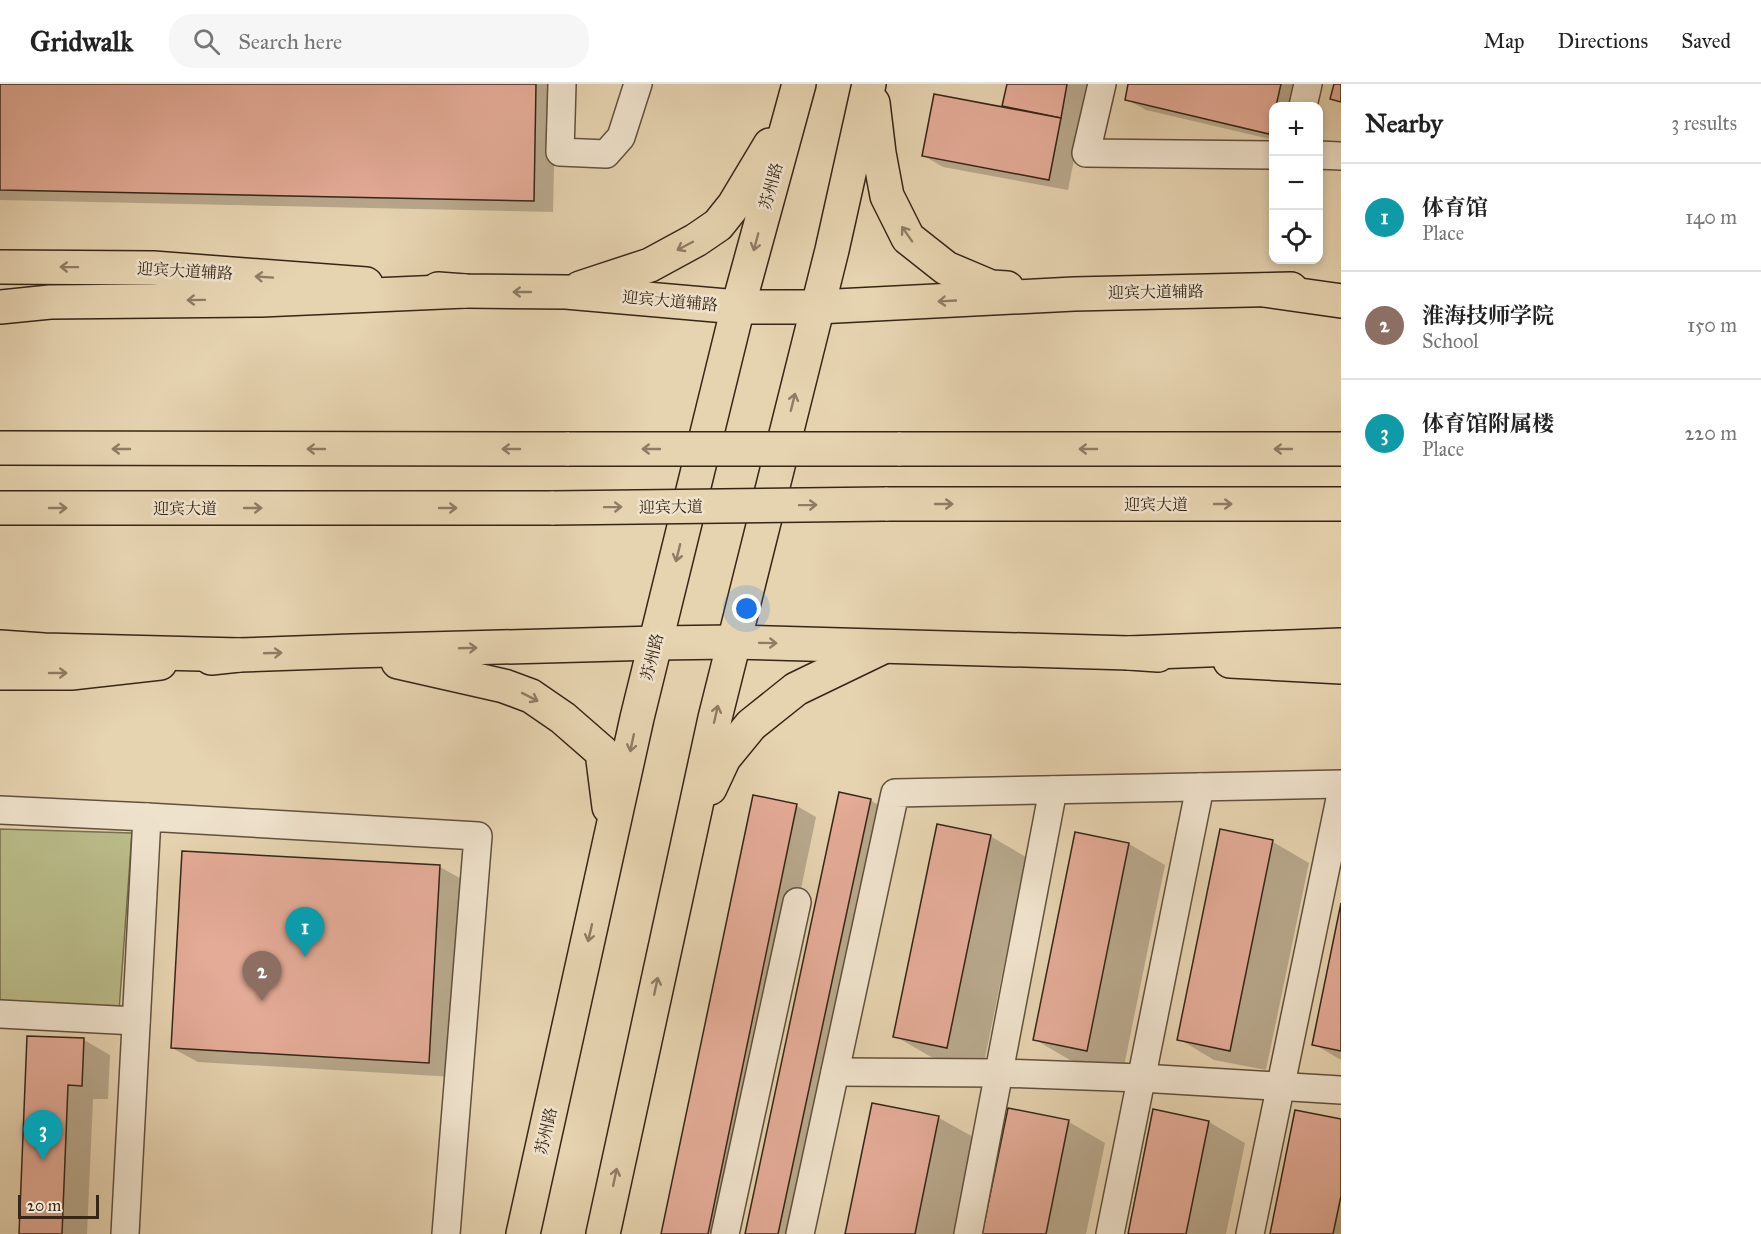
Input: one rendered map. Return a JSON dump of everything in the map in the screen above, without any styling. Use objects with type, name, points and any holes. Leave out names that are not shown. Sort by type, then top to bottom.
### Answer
[{"type":"main road","points":[[870,84],[887,196],[908,238],[946,268],[991,287],[1074,294]]},
{"type":"main road","points":[[603,1234],[733,642],[832,250],[870,84]]},
{"type":"main road","points":[[566,292],[650,265],[718,225],[734,205],[763,159],[796,93]]},
{"type":"main road","name":"苏州路","points":[[523,1234],[656,642],[738,307],[796,93]]},
{"type":"main road","name":"迎宾大道辅路","points":[[0,267],[153,268],[465,291],[566,292],[738,307],[817,307],[1074,294],[1341,288]]},
{"type":"main road","points":[[1264,290],[1341,301]]},
{"type":"main road","points":[[0,307],[50,302],[261,300],[465,291]]},
{"type":"main road","points":[[0,448],[1341,449]]},
{"type":"main road","name":"迎宾大道","points":[[0,508],[1341,504]]},
{"type":"main road","points":[[0,647],[239,655],[656,642],[733,642],[1129,653],[1341,667]]},
{"type":"main road","points":[[1129,653],[1341,645]]},
{"type":"main road","points":[[692,824],[724,758],[751,725],[796,689],[885,646]]},
{"type":"main road","points":[[352,651],[504,686],[539,701],[563,718],[602,752],[612,833]]},
{"type":"main road","points":[[0,673],[71,673],[239,655]]},
{"type":"street","points":[[562,84],[560,152],[606,154],[621,137],[638,84]]},
{"type":"street","points":[[1102,84],[1086,153],[1269,155]]},
{"type":"street","points":[[1304,102],[1308,84]]},
{"type":"street","points":[[1323,155],[1341,156]]},
{"type":"street","points":[[800,1234],[895,793],[1341,784]]},
{"type":"street","points":[[1110,1234],[1200,787]]},
{"type":"street","points":[[968,1234],[1053,790]]},
{"type":"street","points":[[1250,1234],[1341,794]]},
{"type":"street","points":[[0,810],[478,836],[446,1234]]},
{"type":"street","points":[[125,1234],[147,818]]},
{"type":"street","points":[[725,1234],[797,902]]},
{"type":"street","points":[[0,1014],[136,1022]]},
{"type":"street","points":[[835,1072],[999,1073],[1141,1078],[1341,1090]]},
{"type":"green space","points":[[0,829],[132,833],[119,1011],[0,1002]]},
{"type":"building","points":[[0,84],[536,84],[534,201],[0,190]]},
{"type":"building","points":[[1007,84],[1067,84],[1061,118],[1002,106]]},
{"type":"building","points":[[1128,84],[1281,84],[1277,102],[1269,102],[1269,134],[1125,100]]},
{"type":"building","points":[[1334,84],[1341,84],[1341,102],[1330,99]]},
{"type":"building","points":[[934,94],[1061,118],[1049,180],[922,156]]},
{"type":"building","points":[[839,792],[871,799],[778,1234],[745,1234]]},
{"type":"building","points":[[753,795],[797,804],[708,1234],[661,1234]]},
{"type":"building","points":[[937,824],[991,835],[947,1048],[893,1037]]},
{"type":"building","points":[[1220,829],[1273,840],[1230,1051],[1177,1040]]},
{"type":"building","points":[[1075,832],[1129,843],[1087,1051],[1033,1040]]},
{"type":"building","points":[[182,851],[440,865],[429,1063],[171,1048]]},
{"type":"building","points":[[1341,903],[1341,1051],[1312,1045]]},
{"type":"building","points":[[27,1036],[84,1038],[82,1086],[68,1085],[62,1234],[19,1234]]},
{"type":"building","points":[[872,1103],[939,1116],[915,1234],[845,1234]]},
{"type":"building","points":[[1008,1108],[1069,1120],[1046,1234],[982,1234]]},
{"type":"building","points":[[1153,1109],[1209,1121],[1186,1234],[1128,1234]]},
{"type":"building","points":[[1295,1110],[1341,1119],[1341,1196],[1333,1234],[1270,1234]]},
{"type":"place","name":"体育馆","points":[[305,957]]},
{"type":"place","name":"淮海技师学院","points":[[262,1001]]},
{"type":"place","name":"体育馆附属楼","points":[[43,1160]]}]
